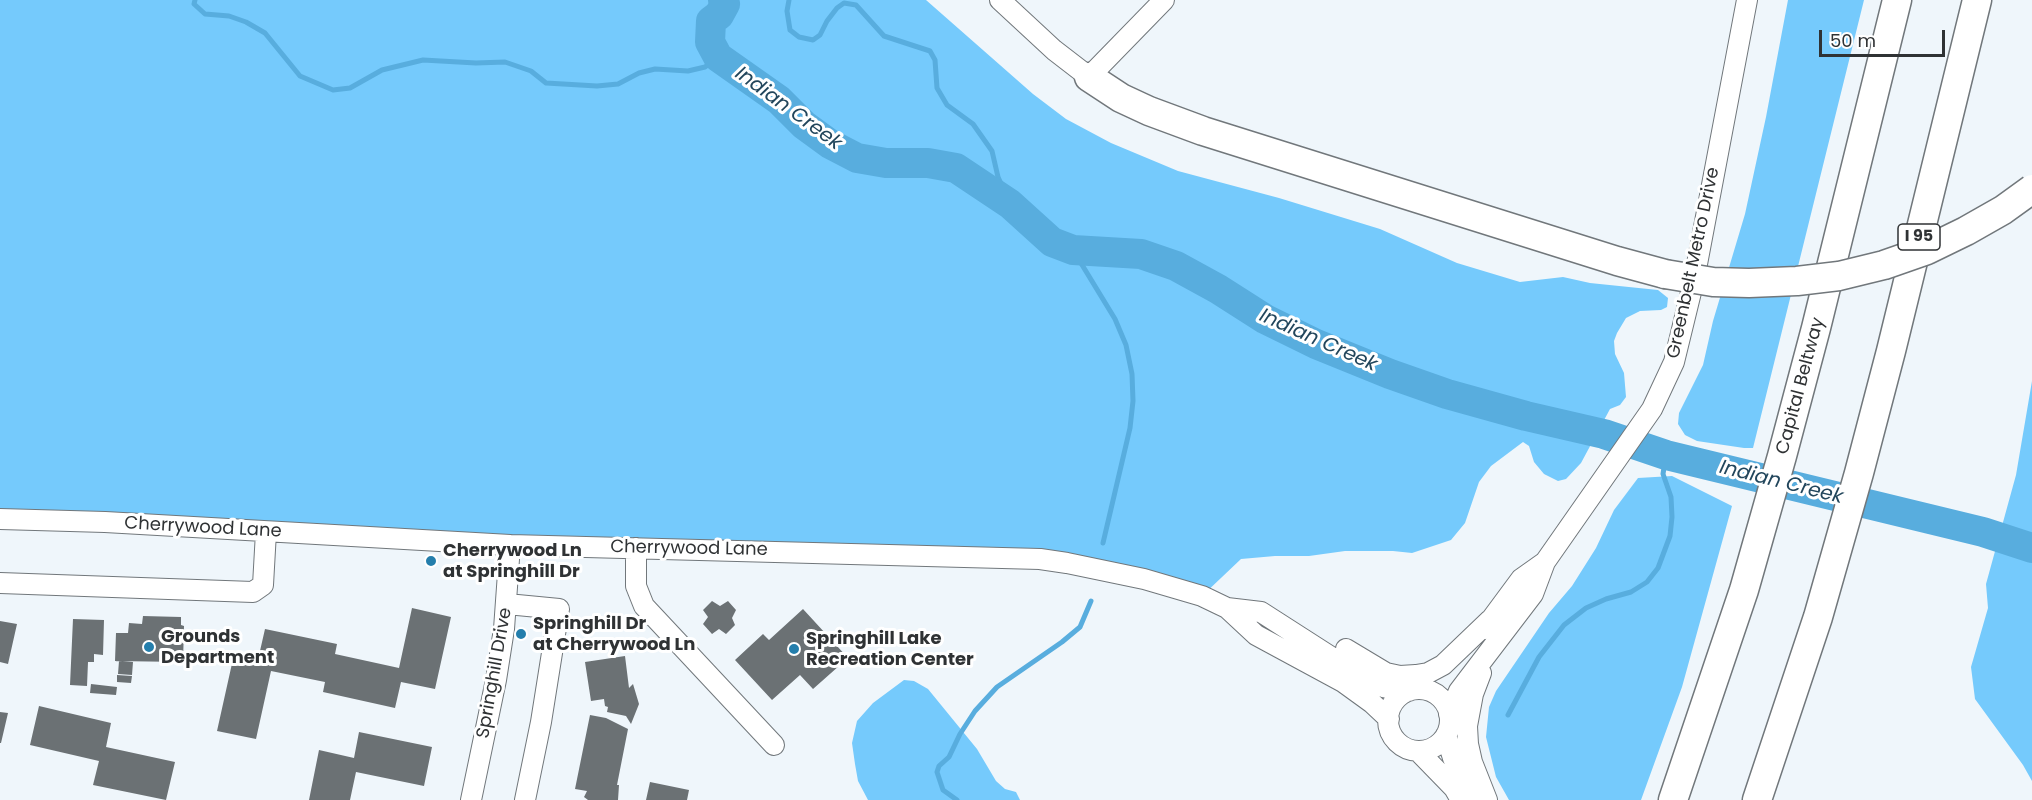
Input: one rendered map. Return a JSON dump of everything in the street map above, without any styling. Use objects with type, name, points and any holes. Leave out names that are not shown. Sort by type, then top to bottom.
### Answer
[{"type":"highway","name":"Capital Beltway","points":[[1673,800],[1744,590],[1782,456],[1897,0]]},
{"type":"highway","name":"I 95","points":[[1756,800],[1818,617],[1859,473],[1892,351],[1977,0]]},
{"type":"highway","points":[[1089,77],[1121,98],[1203,131],[1617,261],[1665,274],[1713,282],[1797,281],[1839,276],[1884,265],[1927,250],[1966,231],[2003,210],[2032,189]]},
{"type":"street","points":[[1000,0],[1054,50],[1089,77],[1164,0]]},
{"type":"street","name":"Greenbelt Metro Drive","points":[[1449,714],[1459,692],[1533,594],[1545,562],[1652,409],[1667,379],[1678,347],[1694,280],[1747,0]]},
{"type":"street","name":"Cherrywood Lane","points":[[0,519],[510,545],[1040,559],[1144,579],[1202,596],[1227,608],[1256,635],[1343,682],[1372,703],[1389,719]]},
{"type":"street","points":[[0,583],[253,592],[263,585],[266,532]]},
{"type":"street","name":"Springhill Drive","points":[[471,800],[496,680],[507,604],[510,545]]},
{"type":"street","points":[[636,548],[636,586],[644,606],[774,745]]},
{"type":"street","name":"Greenbelt Metro Drive","points":[[1419,691],[1453,674],[1521,579],[1545,562]]},
{"type":"street","points":[[507,604],[559,609],[545,701],[525,800]]},
{"type":"street","name":"Cherrywood Lane","points":[[1227,608],[1261,612],[1370,682],[1383,687],[1419,691]]},
{"type":"street","points":[[1302,637],[1332,643],[1386,673],[1400,676],[1416,675],[1428,673],[1443,666],[1490,620]]},
{"type":"street","points":[[1487,800],[1472,762],[1467,726],[1476,683],[1494,648]]},
{"type":"street","points":[[1419,691],[1442,699],[1449,714],[1449,727],[1439,744],[1431,749],[1418,751],[1397,742],[1389,727],[1389,719],[1394,702],[1419,691]]},
{"type":"street","points":[[1446,735],[1463,781],[1477,800]]},
{"type":"street","points":[[1418,751],[1448,781],[1461,800]]},
{"type":"shaded area","points":[[0,0],[926,0],[1033,94],[1066,119],[1111,143],[1178,171],[1279,198],[1380,229],[1457,263],[1520,282],[1563,277],[1590,283],[1658,290],[1668,298],[1667,307],[1661,310],[1640,311],[1626,318],[1617,333],[1614,341],[1615,354],[1624,373],[1626,397],[1620,405],[1610,409],[1581,463],[1566,479],[1558,481],[1544,474],[1534,462],[1529,446],[1523,442],[1491,466],[1479,482],[1465,523],[1451,540],[1412,553],[1345,551],[1309,556],[1241,559],[1202,596],[1098,569],[0,519]]},
{"type":"shaded area","points":[[1788,0],[1864,0],[1753,448],[1697,441],[1685,435],[1678,424],[1679,413],[1703,365],[1713,321],[1745,214]]},
{"type":"shaded area","points":[[2032,381],[2032,781],[1975,699],[1971,667],[1988,608],[1986,584],[2016,475]]},
{"type":"shaded area","points":[[1672,476],[1732,506],[1682,687],[1641,800],[1509,800],[1496,777],[1486,737],[1489,707],[1496,691],[1549,613],[1572,586],[1596,548],[1614,510],[1638,478]]},
{"type":"shaded area","points":[[904,680],[914,681],[928,689],[977,749],[996,781],[1005,789],[1016,792],[1020,800],[868,800],[858,781],[852,743],[857,721],[873,703]]},
{"type":"building","points":[[712,601],[720,606],[728,601],[736,610],[732,618],[735,625],[726,634],[719,629],[712,634],[703,624],[708,617],[703,610]]},
{"type":"building","points":[[412,608],[451,617],[435,689],[401,682],[395,708],[323,692],[325,682],[271,671],[256,739],[217,731],[233,659],[257,664],[265,629],[337,644],[335,654],[399,668]]},
{"type":"building","name":"Springhill Lake Recreation Center","points":[[803,609],[848,658],[813,689],[800,675],[772,700],[735,660],[763,634],[769,640]]},
{"type":"building","name":"Grounds Department","points":[[143,616],[181,617],[181,625],[184,626],[183,662],[115,661],[116,633],[128,633],[129,623],[142,624]]},
{"type":"building","points":[[73,619],[104,620],[103,655],[94,654],[94,662],[88,662],[87,686],[70,685]]},
{"type":"building","points":[[0,621],[17,624],[8,664],[0,662]]},
{"type":"building","points":[[625,656],[629,688],[633,684],[639,704],[631,724],[626,716],[607,712],[608,707],[605,706],[604,699],[591,701],[585,662]]},
{"type":"building","points":[[119,661],[133,662],[132,675],[118,674]]},
{"type":"building","points":[[117,675],[132,676],[131,683],[117,682]]},
{"type":"building","points":[[91,684],[117,687],[116,695],[90,693]]},
{"type":"building","points":[[39,706],[111,723],[106,747],[175,762],[166,800],[93,785],[99,761],[30,745]]},
{"type":"building","points":[[0,712],[8,713],[1,743],[0,743]]},
{"type":"building","points":[[590,715],[606,718],[628,729],[617,785],[619,785],[618,800],[588,800],[584,797],[587,791],[575,789]]},
{"type":"building","points":[[359,732],[432,747],[424,786],[356,772],[350,800],[309,800],[319,750],[354,758]]},
{"type":"building","points":[[650,782],[689,790],[687,800],[646,800]]},
{"type":"waterway","points":[[195,0],[194,4],[205,14],[229,16],[246,22],[265,33],[300,76],[333,90],[350,88],[382,70],[423,60],[505,62],[531,71],[546,83],[597,86],[618,84],[639,73],[655,69],[688,71],[705,67],[718,57]]},
{"type":"waterway","name":"Indian Creek","points":[[723,0],[725,4],[719,15],[711,21],[710,42],[718,57],[779,100],[804,125],[830,144],[857,158],[886,163],[928,163],[956,168],[1010,204],[1052,242],[1073,250],[1141,254],[1176,266],[1265,319],[1316,344],[1447,394],[1526,416],[1604,434],[1666,455],[1983,532],[2032,548]]},
{"type":"waterway","points":[[789,0],[787,11],[790,30],[799,37],[813,40],[820,35],[827,21],[844,3],[856,5],[884,36],[930,51],[935,60],[937,88],[947,105],[973,124],[992,151],[998,177],[1010,204]]},
{"type":"waterway","points":[[1073,250],[1115,319],[1126,345],[1132,374],[1133,401],[1130,428],[1103,543]]},
{"type":"waterway","points":[[1508,715],[1539,657],[1564,625],[1586,608],[1631,592],[1647,582],[1658,568],[1670,536],[1672,517],[1671,497],[1663,474],[1666,455]]},
{"type":"waterway","points":[[957,800],[943,790],[937,772],[939,766],[949,757],[975,711],[997,687],[1080,627],[1091,601]]},
{"type":"place","name":"Cherrywood Ln at Springhill Dr","points":[[431,561]]},
{"type":"place","name":"Springhill Dr at Cherrywood Ln","points":[[521,634]]},
{"type":"place","name":"Grounds Department","points":[[149,647]]},
{"type":"place","name":"Springhill Lake Recreation Center","points":[[794,649]]}]
